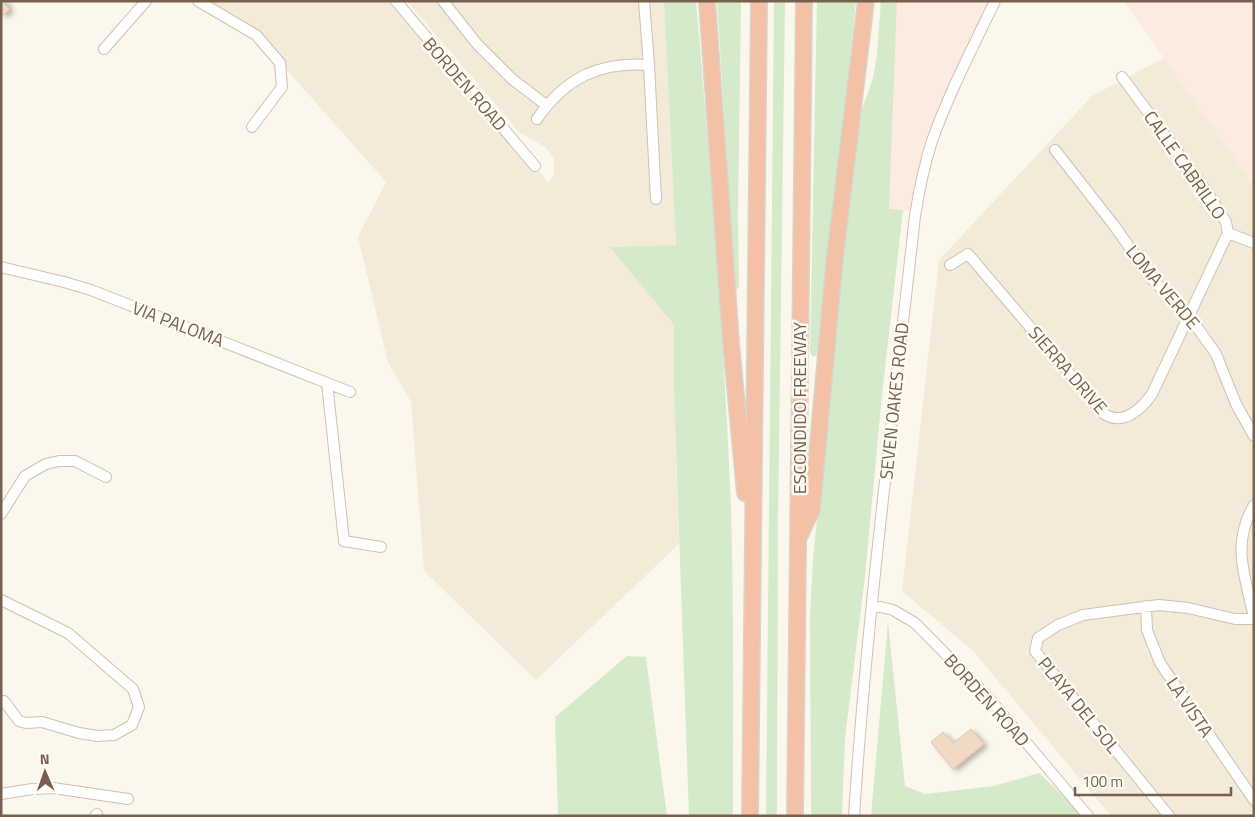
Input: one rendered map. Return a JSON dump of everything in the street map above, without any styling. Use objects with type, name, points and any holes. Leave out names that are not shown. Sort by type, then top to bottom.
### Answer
[{"type":"highway","points":[[707,1],[732,352],[753,560]]},
{"type":"highway","points":[[750,816],[759,1]]},
{"type":"highway","name":"ESCONDIDO FREEWAY","points":[[795,816],[804,1]]},
{"type":"highway","points":[[798,541],[812,510],[835,256],[866,1]]},
{"type":"street","points":[[104,49],[146,1]]},
{"type":"street","points":[[198,1],[256,35],[280,63],[282,87],[252,127]]},
{"type":"street","name":"BORDEN ROAD","points":[[396,1],[536,166]]},
{"type":"street","points":[[443,1],[477,44],[512,79],[546,105]]},
{"type":"street","points":[[644,1],[656,199]]},
{"type":"street","name":"SEVEN OAKES ROAD","points":[[854,816],[858,744],[914,216],[922,177],[945,107],[995,1]]},
{"type":"street","points":[[537,119],[546,105],[568,84],[601,68],[632,64],[649,65]]},
{"type":"street","name":"CALLE CABRILLO","points":[[1122,77],[1205,189],[1226,222],[1228,233],[1254,243]]},
{"type":"street","name":"LOMA VERDE","points":[[1055,150],[1113,224],[1152,279],[1189,316],[1216,354],[1236,404],[1254,436]]},
{"type":"street","name":"SIERRA DRIVE","points":[[950,265],[968,254],[1097,408],[1115,419],[1129,416],[1144,406],[1152,394],[1228,233]]},
{"type":"street","name":"VIA PALOMA","points":[[1,267],[91,290],[350,392]]},
{"type":"street","points":[[327,383],[344,541],[381,547]]},
{"type":"street","points":[[1,514],[26,476],[46,464],[60,461],[75,462],[106,477]]},
{"type":"street","points":[[1146,606],[1159,604],[1188,608],[1252,621],[1241,557],[1240,540],[1246,518],[1254,505]]},
{"type":"street","points":[[1,600],[68,633],[134,689],[139,707],[132,725],[114,735],[97,736],[79,733],[42,722],[26,723],[19,721],[4,701]]},
{"type":"street","name":"BORDEN ROAD","points":[[872,605],[893,610],[915,623],[988,697],[1088,816]]},
{"type":"street","name":"PLAYA DEL SOL","points":[[1146,606],[1083,615],[1058,625],[1038,638],[1035,651],[1169,816]]},
{"type":"street","name":"LA VISTA","points":[[1146,606],[1147,630],[1160,663],[1254,800]]},
{"type":"street","points":[[1,794],[53,788],[128,799]]},
{"type":"shaded area","points":[[198,1],[396,1],[548,183],[554,175],[554,158],[545,147],[519,132],[407,1],[664,1],[676,245],[611,247],[674,325],[679,544],[536,680],[424,571],[411,402],[388,362],[358,237],[386,182],[256,35]]},
{"type":"shaded area","points":[[897,1],[995,1],[945,107],[915,211],[889,210]]},
{"type":"shaded area","points":[[1124,1],[1254,1],[1254,184],[1164,58]]},
{"type":"shaded area","points":[[1164,58],[1254,184],[1254,816],[1111,816],[973,651],[902,591],[939,260],[1092,96]]},
{"type":"green space","points":[[664,1],[696,1],[702,64],[721,318],[731,508],[733,816],[689,816],[674,390],[674,325],[610,247],[676,245]]},
{"type":"green space","points":[[717,1],[741,1],[738,215],[739,287],[736,290],[733,289],[732,283]]},
{"type":"green space","points":[[774,1],[785,1],[778,522],[777,816],[766,816]]},
{"type":"green space","points":[[817,1],[856,1],[821,351],[818,356],[812,356],[810,352]]},
{"type":"green space","points":[[881,1],[897,1],[889,209],[903,210],[882,395],[865,576],[845,738],[842,816],[811,816],[810,616],[813,559],[854,146],[860,115],[873,78],[877,55]]},
{"type":"green space","points":[[888,622],[905,786],[925,794],[994,786],[1039,773],[1084,816],[871,816]]},
{"type":"green space","points":[[627,656],[646,657],[667,816],[558,816],[555,717]]},
{"type":"building","points":[[1,1],[8,1],[5,4],[10,9],[4,15],[1,13]]},
{"type":"building","points":[[971,729],[984,744],[953,769],[931,742],[943,732],[953,743]]}]
